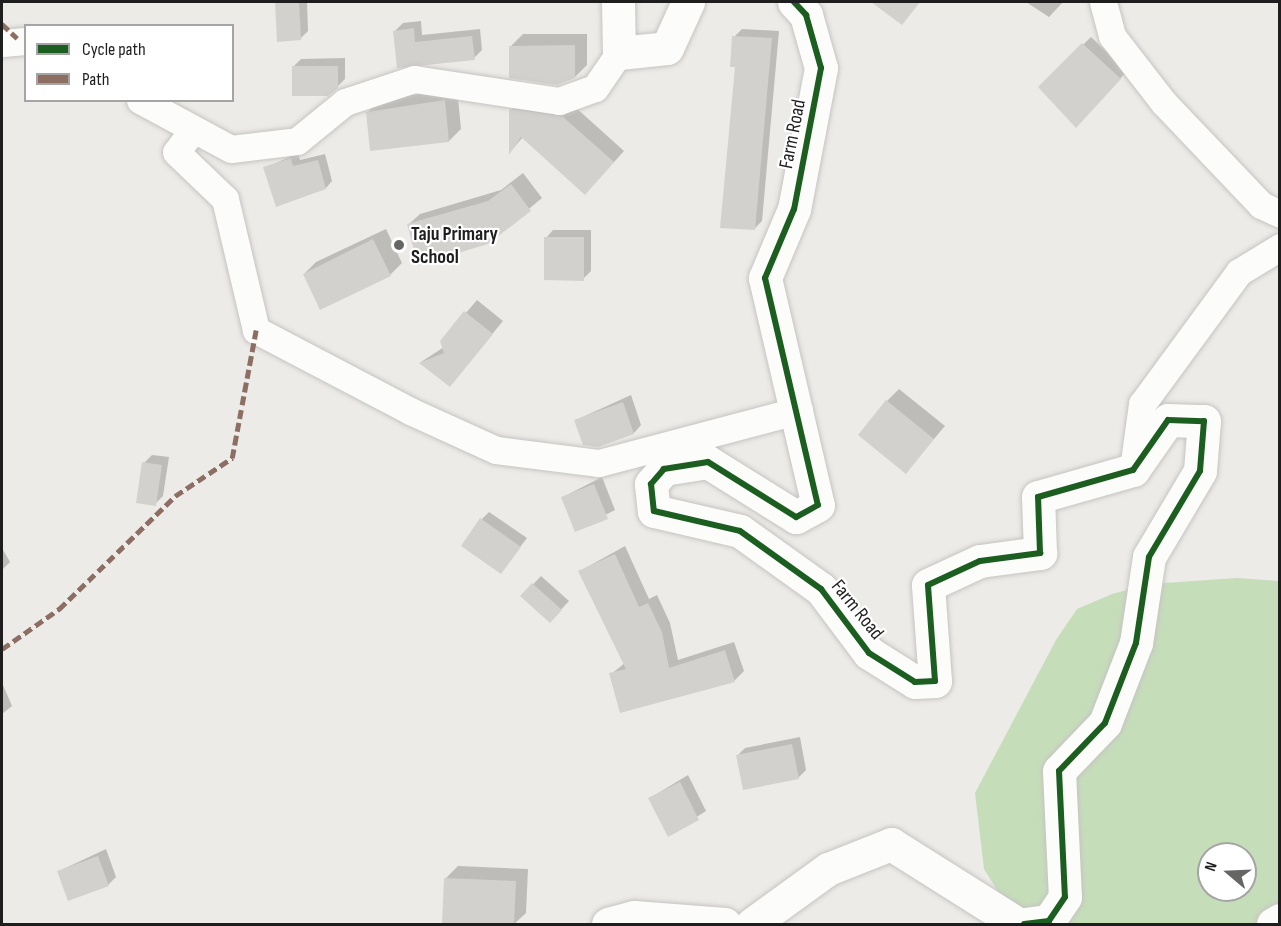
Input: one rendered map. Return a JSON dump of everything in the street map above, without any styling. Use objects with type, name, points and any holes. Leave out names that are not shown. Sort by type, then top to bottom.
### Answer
[{"type":"street","points":[[143,102],[192,131],[231,149],[297,141],[345,102],[414,79],[559,101],[595,88],[618,53],[618,2]]},
{"type":"street","points":[[618,53],[667,48],[688,2]]},
{"type":"street","name":"Farm Road","points":[[794,2],[806,15],[821,68],[795,209],[765,278],[799,410],[818,505],[796,517],[708,462],[664,469],[651,484],[654,511],[740,531],[821,589],[869,653],[915,682],[935,681],[928,585],[980,561],[1040,553],[1038,497],[1132,470]]},
{"type":"street","points":[[1103,2],[1112,36],[1164,103],[1261,205],[1280,214]]},
{"type":"street","points":[[2,43],[24,41]]},
{"type":"street","points":[[192,131],[176,153],[225,199],[256,330],[410,411],[496,450],[598,464],[799,410]]},
{"type":"street","points":[[1132,470],[1142,404],[1239,272],[1280,247]]},
{"type":"street","points":[[1024,924],[1049,921],[1065,897],[1059,771],[1105,723],[1136,643],[1149,556],[1200,471],[1204,421],[1168,420],[1132,470]]},
{"type":"street","points":[[752,924],[828,869],[891,844],[1018,924]]},
{"type":"street","points":[[608,924],[634,917],[725,924]]},
{"type":"street","points":[[1273,924],[1280,920]]},
{"type":"green space","points":[[1237,578],[1279,581],[1279,924],[1018,924],[984,869],[975,793],[1056,640],[1077,609],[1112,594],[1150,584]]},
{"type":"building","points":[[275,2],[299,2],[301,40],[277,42]]},
{"type":"building","points":[[871,2],[920,2],[902,25]]},
{"type":"building","points":[[414,28],[415,42],[472,36],[475,60],[397,68],[393,31]]},
{"type":"building","points":[[732,36],[772,38],[755,230],[720,228],[735,67],[730,67]]},
{"type":"building","points":[[1082,43],[1121,79],[1076,128],[1038,87]]},
{"type":"building","points":[[575,45],[575,78],[557,85],[509,78],[509,46]]},
{"type":"building","points":[[292,66],[338,66],[338,88],[328,96],[292,96]]},
{"type":"building","points":[[445,100],[449,142],[370,151],[366,112]]},
{"type":"building","points":[[509,109],[562,116],[614,162],[585,195],[521,137],[509,155]]},
{"type":"building","points":[[291,158],[293,166],[318,160],[326,189],[276,207],[263,167]]},
{"type":"building","points":[[511,184],[531,211],[488,244],[418,265],[407,224],[488,201]]},
{"type":"building","points":[[544,237],[584,237],[584,281],[544,280]]},
{"type":"building","points":[[373,239],[391,276],[320,310],[303,274]]},
{"type":"building","points":[[464,311],[493,334],[450,387],[419,363],[444,353],[440,341]]},
{"type":"building","points":[[886,400],[934,439],[906,474],[858,435]]},
{"type":"building","points":[[623,402],[634,434],[598,447],[583,445],[574,420]]},
{"type":"building","points":[[142,462],[162,465],[156,506],[136,503]]},
{"type":"building","points":[[594,484],[608,519],[575,532],[561,497]]},
{"type":"building","points":[[480,518],[521,547],[501,574],[461,546]]},
{"type":"building","points":[[615,554],[639,607],[648,603],[662,632],[669,668],[725,650],[735,682],[620,713],[609,673],[626,669],[578,571]]},
{"type":"building","points":[[532,583],[562,610],[550,623],[520,596]]},
{"type":"building","points":[[792,744],[799,779],[743,790],[736,755]]},
{"type":"building","points":[[680,782],[699,820],[668,837],[648,798]]},
{"type":"building","points":[[98,856],[109,886],[68,901],[57,871]]},
{"type":"building","points":[[444,878],[516,881],[514,924],[442,923]]},
{"type":"marked path","points":[[2,24],[17,38]]},
{"type":"marked path","points":[[2,649],[59,609],[175,496],[232,458],[256,330]]},
{"type":"cycle path","points":[[794,2],[806,15],[821,68],[794,209],[765,278],[818,505],[796,517],[708,462],[664,469],[651,484],[654,511],[740,531],[821,589],[869,653],[915,682],[935,681],[928,585],[980,561],[1040,553],[1038,497],[1133,470],[1168,420],[1204,421],[1200,471],[1149,557],[1136,643],[1105,723],[1059,771],[1065,897],[1049,921],[1024,924]]},
{"type":"place","name":"Taju Primary School","points":[[399,245]]}]
